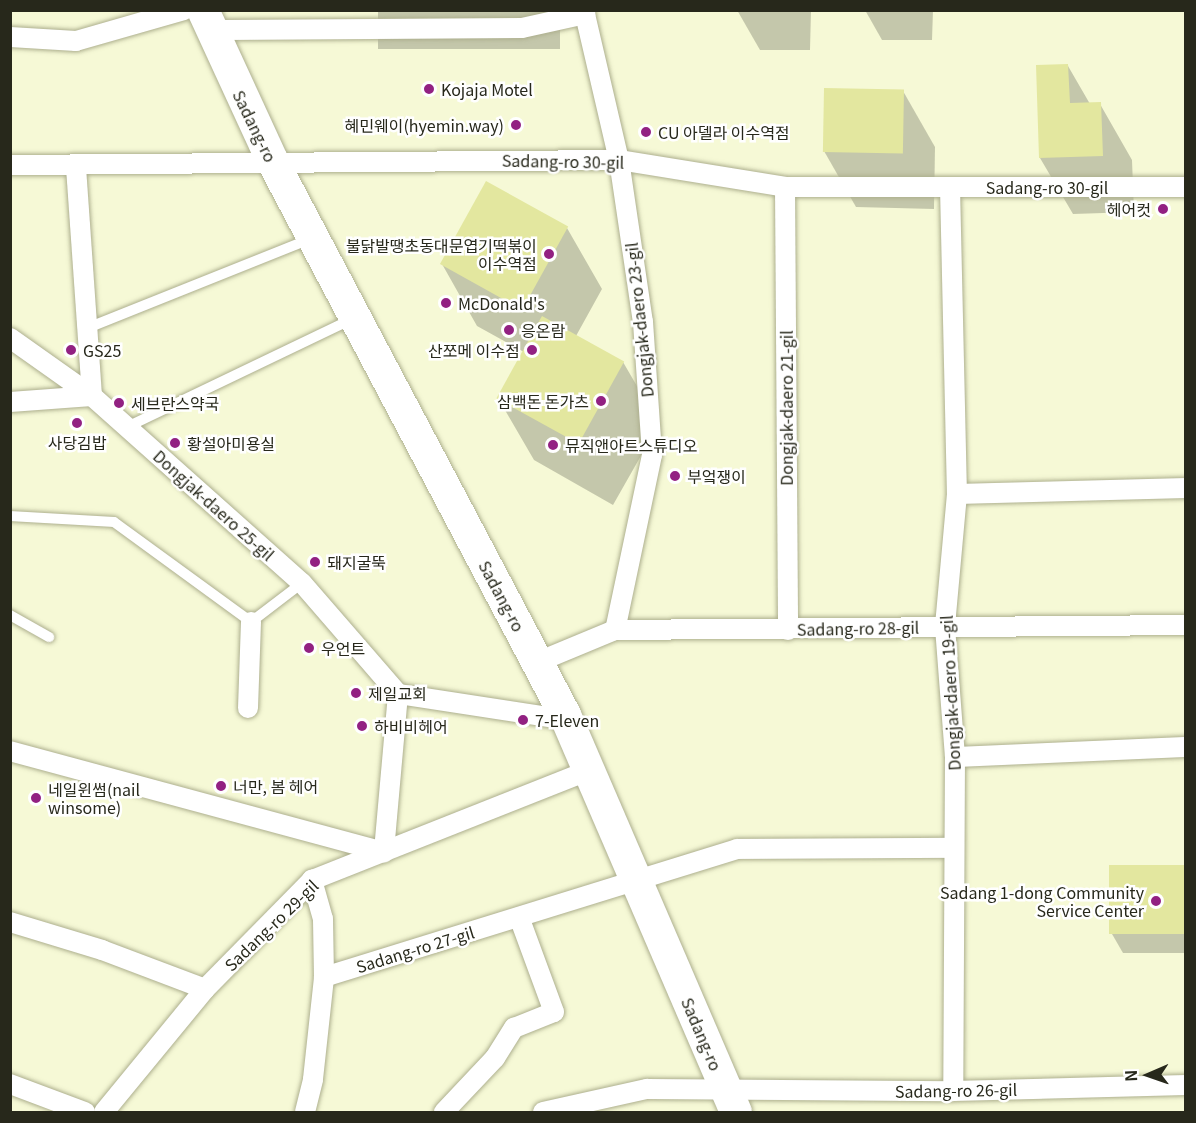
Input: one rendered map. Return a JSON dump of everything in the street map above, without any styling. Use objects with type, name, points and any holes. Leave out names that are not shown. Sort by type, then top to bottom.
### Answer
[{"type":"main road","name":"Sadang-ro","points":[[219,27],[273,162],[567,720],[731,1101]]},
{"type":"street","points":[[10,37],[76,41],[184,10]]},
{"type":"street","points":[[219,27],[522,28],[585,12]]},
{"type":"street","name":"Dongjak-daero 23-gil","points":[[585,12],[619,160],[643,322],[652,455],[615,630]]},
{"type":"street","name":"Sadang-ro 30-gil","points":[[10,165],[76,167],[273,162],[619,160],[785,187],[1185,187]]},
{"type":"street","points":[[10,402],[92,396],[85,330],[76,167]]},
{"type":"street","name":"Dongjak-daero 21-gil","points":[[785,187],[788,630]]},
{"type":"street","name":"Dongjak-daero 19-gil","points":[[950,187],[957,494],[945,627],[955,757],[952,848],[953,1091]]},
{"type":"street","name":"Dongjak-daero 25-gil","points":[[10,338],[92,396],[302,583],[398,694]]},
{"type":"street","points":[[957,494],[1185,488]]},
{"type":"street","points":[[248,708],[250,622]]},
{"type":"street","name":"Sadang-ro 28-gil","points":[[537,662],[615,630],[1185,625]]},
{"type":"street","points":[[10,751],[384,852],[398,694],[567,720]]},
{"type":"street","points":[[955,757],[1185,747]]},
{"type":"street","name":"Sadang-ro 29-gil","points":[[104,1113],[206,989],[312,880],[590,770]]},
{"type":"street","points":[[636,881],[737,849],[952,848]]},
{"type":"street","points":[[305,1113],[313,1079],[324,977],[323,919],[312,880]]},
{"type":"street","name":"Sadang-ro 27-gil","points":[[324,977],[636,881]]},
{"type":"street","points":[[444,1113],[495,1058],[514,1028],[554,1012],[519,917]]},
{"type":"street","points":[[10,922],[102,950],[206,989]]},
{"type":"street","points":[[10,1084],[85,1113]]},
{"type":"street","name":"Sadang-ro 26-gil","points":[[731,1101],[1185,1084]]},
{"type":"street","name":"Sadang-ro","points":[[543,1113],[647,1089],[731,1101]]},
{"type":"lane","points":[[85,330],[313,238]]},
{"type":"lane","points":[[127,427],[355,317]]},
{"type":"lane","points":[[10,516],[114,522],[250,622],[302,583]]},
{"type":"lane","points":[[10,615],[49,637]]},
{"type":"building","points":[[1068,64],[1070,103],[1101,102],[1103,156],[1039,158],[1036,65]]},
{"type":"building","points":[[824,88],[904,89],[903,153],[823,152]]},
{"type":"building","points":[[486,181],[568,227],[522,310],[440,264]]},
{"type":"building","points":[[542,316],[624,362],[579,444],[496,398]]},
{"type":"building","points":[[1109,865],[1186,865],[1186,934],[1109,934]]},
{"type":"place","name":"Kojaja Motel","points":[[429,89]]},
{"type":"place","name":"혜민웨이(hyemin.way)","points":[[516,125]]},
{"type":"place","name":"CU 아델라 이수역점","points":[[646,132]]},
{"type":"place","name":"헤어컷","points":[[1163,209]]},
{"type":"place","name":"불닭발땡초동대문엽기떡볶이 이수역점","points":[[549,254]]},
{"type":"place","name":"McDonald's","points":[[446,303]]},
{"type":"place","name":"응온람","points":[[509,330]]},
{"type":"place","name":"GS25","points":[[71,350]]},
{"type":"place","name":"산쪼메 이수점","points":[[532,350]]},
{"type":"place","name":"삼백돈 돈가츠","points":[[601,401]]},
{"type":"place","name":"세브란스약국","points":[[119,403]]},
{"type":"place","name":"사당김밥","points":[[77,423]]},
{"type":"place","name":"황설아미용실","points":[[175,443]]},
{"type":"place","name":"뮤직앤아트스튜디오","points":[[553,445]]},
{"type":"place","name":"부엌쟁이","points":[[675,476]]},
{"type":"place","name":"돼지굴뚝","points":[[315,562]]},
{"type":"place","name":"우언트","points":[[309,648]]},
{"type":"place","name":"제일교회","points":[[356,693]]},
{"type":"place","name":"7-Eleven","points":[[523,720]]},
{"type":"place","name":"하비비헤어","points":[[362,726]]},
{"type":"place","name":"너만, 봄 헤어","points":[[221,786]]},
{"type":"place","name":"네일윈썸(nail winsome)","points":[[36,798]]},
{"type":"place","name":"Sadang 1-dong Community Service Center","points":[[1156,901]]}]
